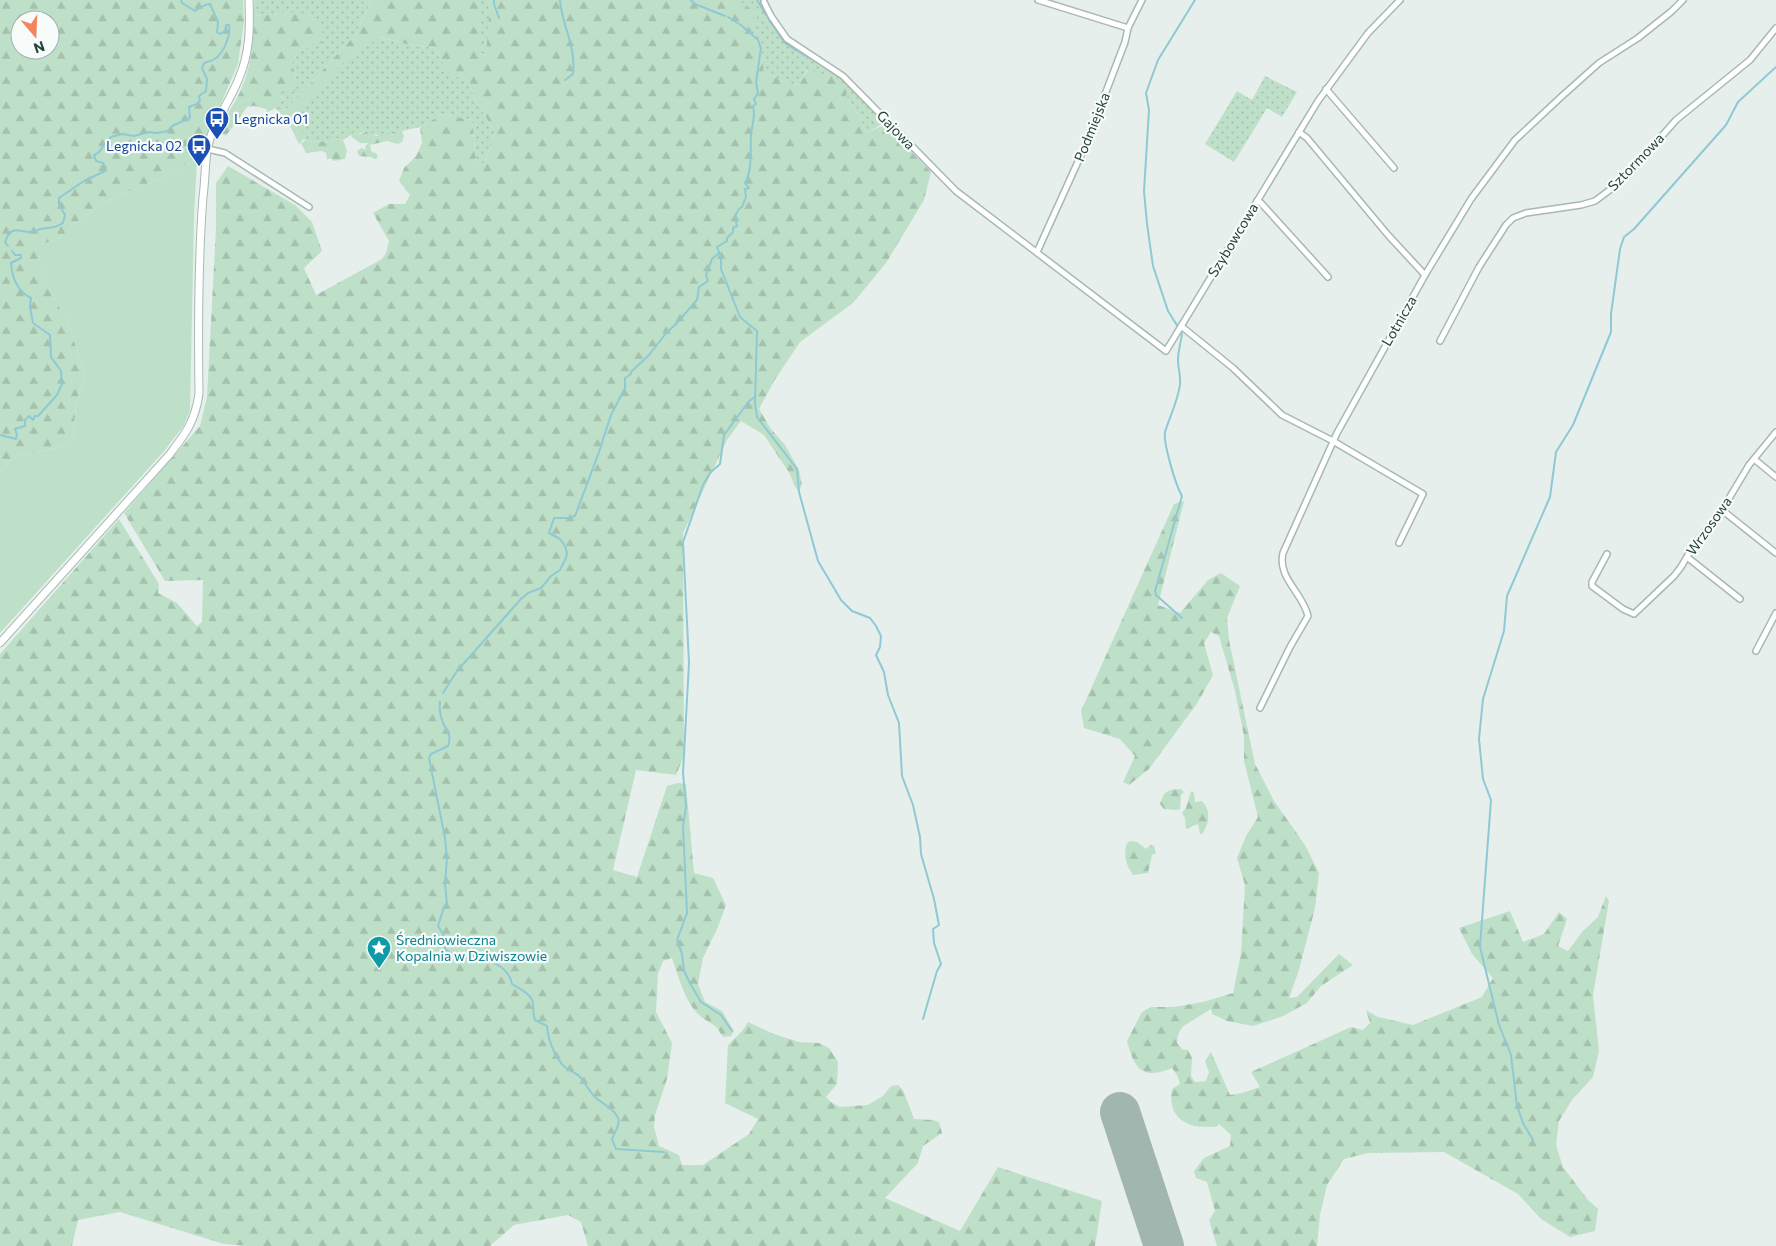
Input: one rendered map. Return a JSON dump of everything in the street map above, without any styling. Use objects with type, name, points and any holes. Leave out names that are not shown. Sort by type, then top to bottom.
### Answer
[{"type":"main road","points":[[0,643],[164,461],[190,428],[196,412],[199,394],[199,270],[208,149],[216,124],[243,68],[250,28],[249,0]]},
{"type":"street","points":[[1038,0],[1128,28]]},
{"type":"street","name":"Podmiejska","points":[[1037,252],[1086,144],[1125,42],[1128,28],[1142,0]]},
{"type":"street","name":"Szybowcowa","points":[[1037,252],[1166,351],[1326,89],[1368,33],[1400,0]]},
{"type":"street","name":"Lotnicza","points":[[1260,708],[1290,647],[1308,616],[1306,607],[1282,571],[1281,562],[1288,540],[1333,441],[1372,368],[1471,198],[1515,140],[1560,97],[1600,63],[1638,38],[1683,0]]},
{"type":"street","name":"Gajowa","points":[[764,2],[787,39],[844,76],[950,186],[1037,252]]},
{"type":"street","name":"Sztormowa","points":[[1440,341],[1480,267],[1509,221],[1526,213],[1596,201],[1632,170],[1676,120],[1750,60],[1776,28]]},
{"type":"street","points":[[1326,89],[1394,168]]},
{"type":"street","points":[[1299,132],[1308,138],[1388,235],[1425,275]]},
{"type":"street","points":[[208,149],[225,153],[309,207]]},
{"type":"street","points":[[1257,201],[1261,203],[1328,277]]},
{"type":"street","points":[[1181,326],[1233,368],[1282,415],[1333,441],[1423,494],[1398,543]]},
{"type":"street","name":"Wrzosowa","points":[[1607,554],[1592,582],[1593,588],[1634,614],[1674,576],[1692,548],[1722,510],[1749,465],[1776,432]]},
{"type":"street","points":[[1754,459],[1776,477]]},
{"type":"street","points":[[1722,510],[1776,553]]},
{"type":"street","points":[[1687,557],[1740,599]]},
{"type":"street","points":[[1756,651],[1776,613]]},
{"type":"green space","points":[[0,0],[243,0],[244,21],[238,64],[197,159],[161,178],[102,204],[77,222],[61,237],[36,247],[42,274],[69,325],[85,374],[76,404],[73,440],[61,447],[14,457],[0,471]]},
{"type":"green space","points":[[254,0],[371,0],[356,34],[286,110],[272,106],[284,98],[277,91],[282,90],[296,78],[292,62],[301,48],[313,47],[288,12],[254,16]]},
{"type":"green space","points":[[371,0],[480,0],[480,53],[486,56],[490,0],[734,0],[733,4],[741,2],[758,14],[751,33],[761,48],[764,73],[791,84],[799,85],[809,68],[826,76],[832,74],[848,88],[846,96],[867,133],[886,126],[931,172],[924,200],[886,263],[853,303],[800,342],[774,381],[759,409],[771,429],[785,445],[799,470],[802,485],[798,491],[790,474],[764,435],[741,421],[727,440],[683,533],[684,756],[676,775],[636,770],[613,870],[637,877],[667,786],[678,783],[686,784],[694,873],[713,878],[726,905],[703,958],[698,984],[705,1002],[722,1011],[734,1031],[731,1036],[723,1037],[714,1026],[698,1014],[689,1003],[672,958],[663,961],[658,974],[656,1012],[672,1043],[667,1079],[655,1115],[654,1127],[659,1146],[679,1155],[682,1165],[703,1165],[749,1134],[758,1119],[725,1103],[728,1045],[748,1022],[774,1034],[799,1042],[819,1043],[829,1048],[838,1062],[837,1084],[826,1097],[832,1103],[840,1107],[868,1105],[883,1096],[891,1086],[898,1085],[903,1090],[914,1119],[939,1122],[942,1133],[923,1146],[918,1163],[885,1198],[960,1231],[998,1167],[1102,1201],[1095,1246],[588,1246],[581,1222],[568,1215],[514,1225],[490,1246],[248,1246],[224,1244],[120,1212],[78,1220],[72,1246],[0,1246],[0,654],[119,519],[159,584],[158,593],[177,603],[197,626],[202,622],[203,580],[165,581],[124,513],[200,426],[207,397],[216,229],[216,183],[228,166],[295,205],[312,222],[322,251],[304,268],[316,295],[382,259],[386,253],[389,241],[373,213],[389,204],[405,204],[410,195],[399,181],[404,168],[416,156],[422,143],[420,127],[443,114],[472,120],[476,160],[484,164],[495,132],[476,101],[468,80],[448,75],[436,48],[406,44],[380,37],[342,63],[292,118],[295,125],[304,133],[304,139],[299,144],[288,122],[275,108],[268,112],[266,111],[267,109],[254,106],[247,107],[226,136],[219,132],[241,90],[248,71],[254,16],[288,12],[310,14],[323,33],[321,43],[313,47],[301,48],[292,62],[296,78],[296,90],[288,94],[282,90],[278,91],[279,95],[284,99],[273,106],[286,110],[356,34]]},
{"type":"green space","points":[[480,0],[490,0],[487,56],[480,53]]},
{"type":"green space","points":[[734,0],[760,0],[775,28],[787,42],[832,70],[856,91],[885,122],[867,133],[846,96],[826,76],[807,70],[799,85],[791,84],[764,73],[761,48],[733,4]]},
{"type":"green space","points":[[379,37],[406,44],[436,48],[448,74],[468,80],[476,101],[495,132],[484,164],[476,160],[472,120],[443,114],[420,127],[400,130],[387,135],[378,135],[365,131],[358,134],[354,133],[343,140],[338,138],[330,142],[305,141],[291,118],[342,63]]},
{"type":"green space","points":[[1265,76],[1297,92],[1282,117],[1267,108],[1234,162],[1205,144],[1237,91],[1252,100]]},
{"type":"green space","points":[[397,129],[402,131],[404,136],[402,142],[398,144],[387,141],[370,145],[371,151],[377,154],[378,158],[375,159],[359,156],[357,151],[361,148],[366,150],[365,147],[368,143],[360,143],[351,134],[361,134],[369,130],[376,136],[387,133],[393,135]]},
{"type":"green space","points":[[338,138],[343,140],[347,151],[345,159],[334,161],[330,158],[327,160],[326,153],[322,151],[306,153],[301,143],[305,141],[330,142]]},
{"type":"green space","points":[[197,159],[190,410],[184,425],[165,450],[0,633],[0,471],[14,457],[61,447],[73,440],[76,404],[85,374],[69,325],[42,274],[35,247],[61,237],[77,222],[102,204],[161,178]]},
{"type":"green space","points":[[1184,501],[1158,605],[1180,613],[1208,580],[1221,573],[1240,586],[1227,618],[1229,640],[1255,764],[1274,801],[1305,845],[1319,873],[1315,908],[1299,970],[1289,998],[1297,997],[1339,954],[1353,965],[1321,986],[1307,1003],[1281,1017],[1253,1026],[1227,1021],[1212,1014],[1211,1009],[1182,1027],[1177,1043],[1183,1050],[1188,1050],[1192,1058],[1191,1076],[1195,1082],[1206,1081],[1209,1072],[1205,1061],[1211,1052],[1230,1095],[1242,1093],[1260,1087],[1251,1072],[1351,1027],[1363,1030],[1370,1023],[1366,1010],[1378,1017],[1413,1025],[1482,997],[1493,978],[1472,954],[1459,928],[1510,911],[1523,942],[1544,934],[1559,912],[1567,919],[1558,946],[1568,951],[1582,932],[1598,917],[1606,896],[1609,901],[1593,995],[1599,1051],[1593,1077],[1572,1100],[1559,1121],[1556,1145],[1563,1167],[1588,1200],[1598,1209],[1595,1231],[1570,1237],[1541,1219],[1518,1194],[1444,1152],[1368,1153],[1344,1159],[1327,1185],[1320,1215],[1317,1246],[1217,1246],[1209,1220],[1215,1211],[1207,1182],[1196,1178],[1194,1171],[1204,1158],[1230,1146],[1231,1135],[1219,1124],[1216,1127],[1197,1126],[1180,1119],[1174,1111],[1171,1101],[1172,1089],[1180,1084],[1177,1075],[1172,1068],[1153,1073],[1141,1070],[1136,1065],[1127,1041],[1142,1012],[1151,1007],[1174,1007],[1203,1002],[1233,993],[1241,954],[1245,885],[1237,858],[1246,836],[1258,817],[1244,761],[1244,736],[1235,691],[1219,636],[1211,632],[1204,643],[1213,675],[1198,702],[1149,769],[1129,785],[1123,782],[1135,756],[1120,739],[1084,728],[1081,711],[1174,504]]},
{"type":"green space","points":[[1181,789],[1184,792],[1181,795],[1180,809],[1164,809],[1160,804],[1165,793],[1170,790]]},
{"type":"green space","points":[[1191,791],[1194,793],[1195,802],[1202,801],[1207,809],[1207,826],[1202,834],[1200,834],[1198,824],[1186,829],[1185,818],[1182,813],[1186,808]]},
{"type":"green space","points":[[1131,841],[1137,842],[1146,849],[1151,845],[1154,846],[1156,853],[1152,855],[1148,873],[1133,875],[1126,860],[1125,852],[1127,843]]},
{"type":"waterway","points":[[8,246],[5,242],[13,231],[33,232],[63,223],[65,215],[59,204],[59,198],[84,181],[105,171],[106,168],[103,163],[96,161],[94,155],[98,153],[111,137],[122,134],[134,136],[149,132],[168,131],[172,126],[190,118],[189,107],[197,104],[200,100],[199,96],[206,91],[207,79],[202,68],[204,63],[214,59],[222,52],[228,38],[229,25],[226,25],[225,31],[220,34],[217,32],[218,22],[210,4],[195,11],[182,3],[181,0]]},
{"type":"waterway","points":[[494,0],[499,18]]},
{"type":"waterway","points":[[560,0],[563,19],[573,54],[573,74],[565,80]]},
{"type":"waterway","points":[[691,0],[695,4],[725,16]]},
{"type":"waterway","points":[[757,0],[766,15]]},
{"type":"waterway","points":[[1178,327],[1168,311],[1153,266],[1147,224],[1144,191],[1149,110],[1146,93],[1158,60],[1195,0]]},
{"type":"waterway","points":[[728,17],[741,25],[758,40],[761,48],[756,82],[758,93],[754,99],[756,104],[753,106],[754,117],[751,134],[750,165],[745,183],[749,188],[745,189],[746,197],[742,207],[735,216],[737,226],[733,228],[733,232],[727,238],[727,241],[717,247],[721,258],[721,269],[740,317],[757,331],[755,403],[757,417],[797,469],[799,492],[818,561],[841,600],[852,611],[870,618],[881,636],[880,647],[876,655],[884,672],[888,695],[899,723],[902,776],[913,805],[920,837],[921,854],[934,899],[939,925],[933,929],[934,943],[941,964],[937,971],[923,1019]]},
{"type":"waterway","points":[[769,20],[785,43],[797,51]]},
{"type":"waterway","points":[[799,52],[822,65]]},
{"type":"waterway","points":[[1533,1140],[1523,1123],[1517,1106],[1511,1055],[1499,1025],[1480,947],[1491,800],[1483,779],[1479,739],[1483,699],[1504,631],[1507,596],[1550,497],[1556,452],[1573,425],[1611,332],[1611,314],[1620,249],[1624,237],[1634,229],[1726,125],[1738,102],[1776,67]]},
{"type":"waterway","points":[[835,73],[848,85]]},
{"type":"waterway","points":[[880,117],[884,124]]},
{"type":"waterway","points":[[0,435],[16,439],[15,429],[25,426],[25,420],[29,416],[33,420],[35,416],[38,416],[57,395],[62,384],[61,371],[51,357],[50,335],[33,323],[30,307],[31,298],[22,292],[14,279],[11,263],[21,258],[21,255],[15,255],[12,251]]},
{"type":"waterway","points":[[443,693],[457,671],[521,599],[528,593],[541,588],[551,576],[560,570],[567,553],[560,539],[549,533],[554,518],[575,516],[611,415],[625,388],[625,378],[649,355],[667,332],[697,300],[699,287],[708,281],[706,275],[712,259],[719,253]]},
{"type":"waterway","points":[[1182,334],[1178,357],[1179,390],[1165,437],[1170,464],[1182,496],[1155,591],[1156,595],[1182,618]]},
{"type":"waterway","points":[[732,1031],[721,1015],[701,1002],[684,971],[682,954],[677,940],[687,913],[683,826],[686,807],[683,773],[689,663],[683,542],[703,485],[710,473],[720,464],[724,435],[749,401],[755,397]]},
{"type":"waterway","points":[[440,702],[440,715],[449,734],[449,742],[448,746],[431,754],[429,758],[445,838],[447,858],[445,884],[447,904],[438,926],[446,939],[445,949],[454,956],[477,957],[496,964],[507,972],[512,984],[530,997],[535,1020],[547,1026],[551,1043],[559,1060],[566,1068],[576,1073],[595,1097],[611,1109],[618,1118],[619,1123],[612,1139],[616,1149],[664,1152]]},
{"type":"runway","points":[[1120,1112],[1164,1246]]},
{"type":"place","name":"Legnicka 01","points":[[217,140]]},
{"type":"place","name":"Legnicka 02","points":[[199,167]]},
{"type":"place","name":"Średniowieczna Kopalnia w Dziwiszowie","points":[[379,969]]}]
